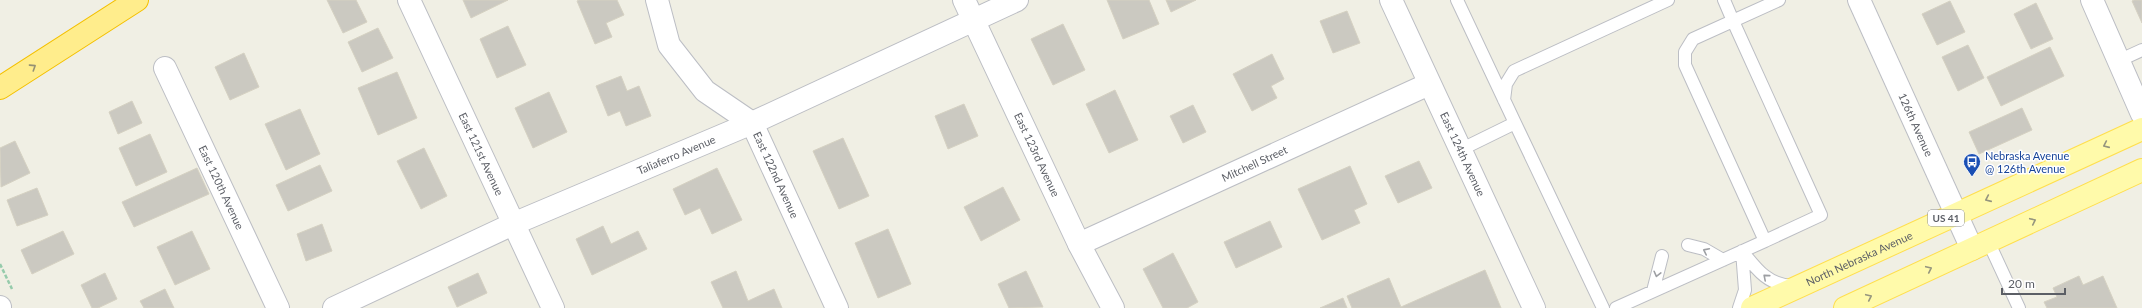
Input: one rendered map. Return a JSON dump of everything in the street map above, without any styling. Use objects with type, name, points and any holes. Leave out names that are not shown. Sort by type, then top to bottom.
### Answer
[{"type":"highway","points":[[0,88],[137,0]]},
{"type":"main road","name":"North Nebraska Avenue","points":[[1752,308],[1956,213],[2142,129]]},
{"type":"main road","points":[[1845,308],[2142,170]]},
{"type":"street","name":"East 121st Avenue","points":[[410,0],[513,224],[554,308]]},
{"type":"street","name":"East 122nd Avenue","points":[[657,0],[669,45],[706,91],[752,123],[837,308]]},
{"type":"street","name":"East 123rd Avenue","points":[[964,0],[1079,244],[1113,308]]},
{"type":"street","name":"Taliaferro Avenue","points":[[334,308],[513,224],[752,123],[1017,0]]},
{"type":"street","name":"East 124th Avenue","points":[[1391,0],[1534,308]]},
{"type":"street","name":"126th Avenue","points":[[1859,0],[1956,213],[1980,245]]},
{"type":"street","points":[[2092,0],[2142,114]]},
{"type":"street","name":"East 120th Avenue","points":[[165,68],[278,308]]},
{"type":"street","name":"Mitchell Street","points":[[1079,244],[1429,84]]},
{"type":"lane","points":[[1457,0],[1603,308]]},
{"type":"lane","points":[[1504,100],[1506,84],[1514,71],[1668,0]]},
{"type":"lane","points":[[1616,308],[1821,216],[1724,0]]},
{"type":"lane","points":[[1765,241],[1685,65],[1685,52],[1693,39],[1779,0]]},
{"type":"lane","points":[[2118,61],[2142,50]]},
{"type":"lane","points":[[1460,150],[1515,123]]},
{"type":"lane","points":[[1688,245],[1704,249],[1722,260]]},
{"type":"lane","points":[[1980,245],[2019,308]]},
{"type":"lane","points":[[1742,251],[1768,279],[1778,285],[1798,287]]},
{"type":"lane","points":[[1739,308],[1745,290],[1742,251]]},
{"type":"lane","points":[[1653,291],[1662,256]]},
{"type":"path","points":[[0,264],[5,304]]},
{"type":"building","points":[[327,0],[356,0],[367,22],[343,33]]},
{"type":"building","points":[[463,0],[508,0],[471,18]]},
{"type":"building","points":[[617,0],[624,15],[606,23],[612,37],[595,44],[577,1]]},
{"type":"building","points":[[1107,0],[1149,0],[1159,24],[1123,39]]},
{"type":"building","points":[[1166,0],[1196,0],[1171,12]]},
{"type":"building","points":[[2142,0],[2142,23],[2132,1]]},
{"type":"building","points":[[1950,1],[1965,32],[1937,45],[1922,14]]},
{"type":"building","points":[[2036,3],[2053,39],[2031,49],[2014,14]]},
{"type":"building","points":[[1347,11],[1360,43],[1333,53],[1320,21]]},
{"type":"building","points":[[1063,24],[1085,70],[1053,85],[1031,39]]},
{"type":"building","points":[[508,26],[526,65],[497,78],[480,39]]},
{"type":"building","points":[[378,28],[393,58],[362,72],[348,42]]},
{"type":"building","points":[[1968,45],[1984,78],[1958,91],[1942,57]]},
{"type":"building","points":[[2050,47],[2064,76],[2001,106],[1987,77]]},
{"type":"building","points":[[244,53],[259,87],[230,100],[215,67]]},
{"type":"building","points":[[1272,54],[1284,79],[1271,86],[1277,98],[1252,111],[1233,74]]},
{"type":"building","points":[[397,72],[417,118],[378,135],[358,88]]},
{"type":"building","points":[[621,76],[627,91],[639,86],[651,116],[626,126],[620,111],[608,116],[596,86]]},
{"type":"building","points":[[1115,90],[1138,140],[1109,153],[1086,104]]},
{"type":"building","points":[[549,92],[567,132],[533,148],[515,108]]},
{"type":"building","points":[[132,101],[142,123],[118,134],[109,112]]},
{"type":"building","points":[[964,104],[978,136],[948,149],[935,116]]},
{"type":"building","points":[[1193,105],[1206,132],[1183,143],[1170,116]]},
{"type":"building","points":[[2022,108],[2032,130],[1979,154],[1969,132]]},
{"type":"building","points":[[300,109],[320,154],[286,170],[265,124]]},
{"type":"building","points":[[150,134],[167,172],[136,186],[119,148]]},
{"type":"building","points":[[843,138],[869,196],[839,209],[813,151]]},
{"type":"building","points":[[15,141],[30,173],[1,187],[0,148]]},
{"type":"building","points":[[424,148],[447,196],[421,209],[397,161]]},
{"type":"building","points":[[1419,161],[1432,188],[1398,203],[1385,176]]},
{"type":"building","points":[[320,165],[332,191],[288,211],[276,185]]},
{"type":"building","points":[[1350,166],[1367,204],[1354,210],[1360,223],[1322,240],[1298,189]]},
{"type":"building","points":[[197,168],[209,194],[134,227],[122,202]]},
{"type":"building","points":[[717,168],[742,220],[712,234],[700,208],[685,215],[673,189]]},
{"type":"building","points":[[1003,187],[1020,220],[981,241],[964,207]]},
{"type":"building","points":[[37,188],[48,215],[17,226],[7,200]]},
{"type":"building","points":[[1270,221],[1282,247],[1236,268],[1224,242]]},
{"type":"building","points":[[322,224],[332,251],[306,261],[297,234]]},
{"type":"building","points":[[603,226],[611,244],[638,231],[647,249],[592,275],[576,239]]},
{"type":"building","points":[[888,229],[911,284],[878,298],[855,243]]},
{"type":"building","points":[[63,231],[74,254],[32,274],[21,250]]},
{"type":"building","points":[[192,231],[210,269],[175,285],[157,247]]},
{"type":"building","points":[[1173,253],[1198,302],[1187,308],[1163,308],[1143,269]]},
{"type":"building","points":[[1485,270],[1501,308],[1352,308],[1347,296],[1389,278],[1401,307]]},
{"type":"building","points":[[736,271],[748,301],[774,289],[782,308],[723,308],[711,282]]},
{"type":"building","points":[[1026,271],[1043,307],[1009,308],[998,284]]},
{"type":"building","points":[[105,273],[117,299],[98,308],[92,308],[81,285]]},
{"type":"building","points":[[478,273],[487,293],[457,307],[448,287]]},
{"type":"building","points":[[2079,276],[2083,285],[2103,276],[2117,308],[2047,308],[2044,302],[2057,297],[2053,288]]},
{"type":"building","points":[[165,289],[174,308],[144,308],[140,301]]},
{"type":"building","points":[[1343,298],[1347,308],[1320,308]]},
{"type":"place","name":"Nebraska Avenue @ 126th Avenue","points":[[1972,177]]}]
